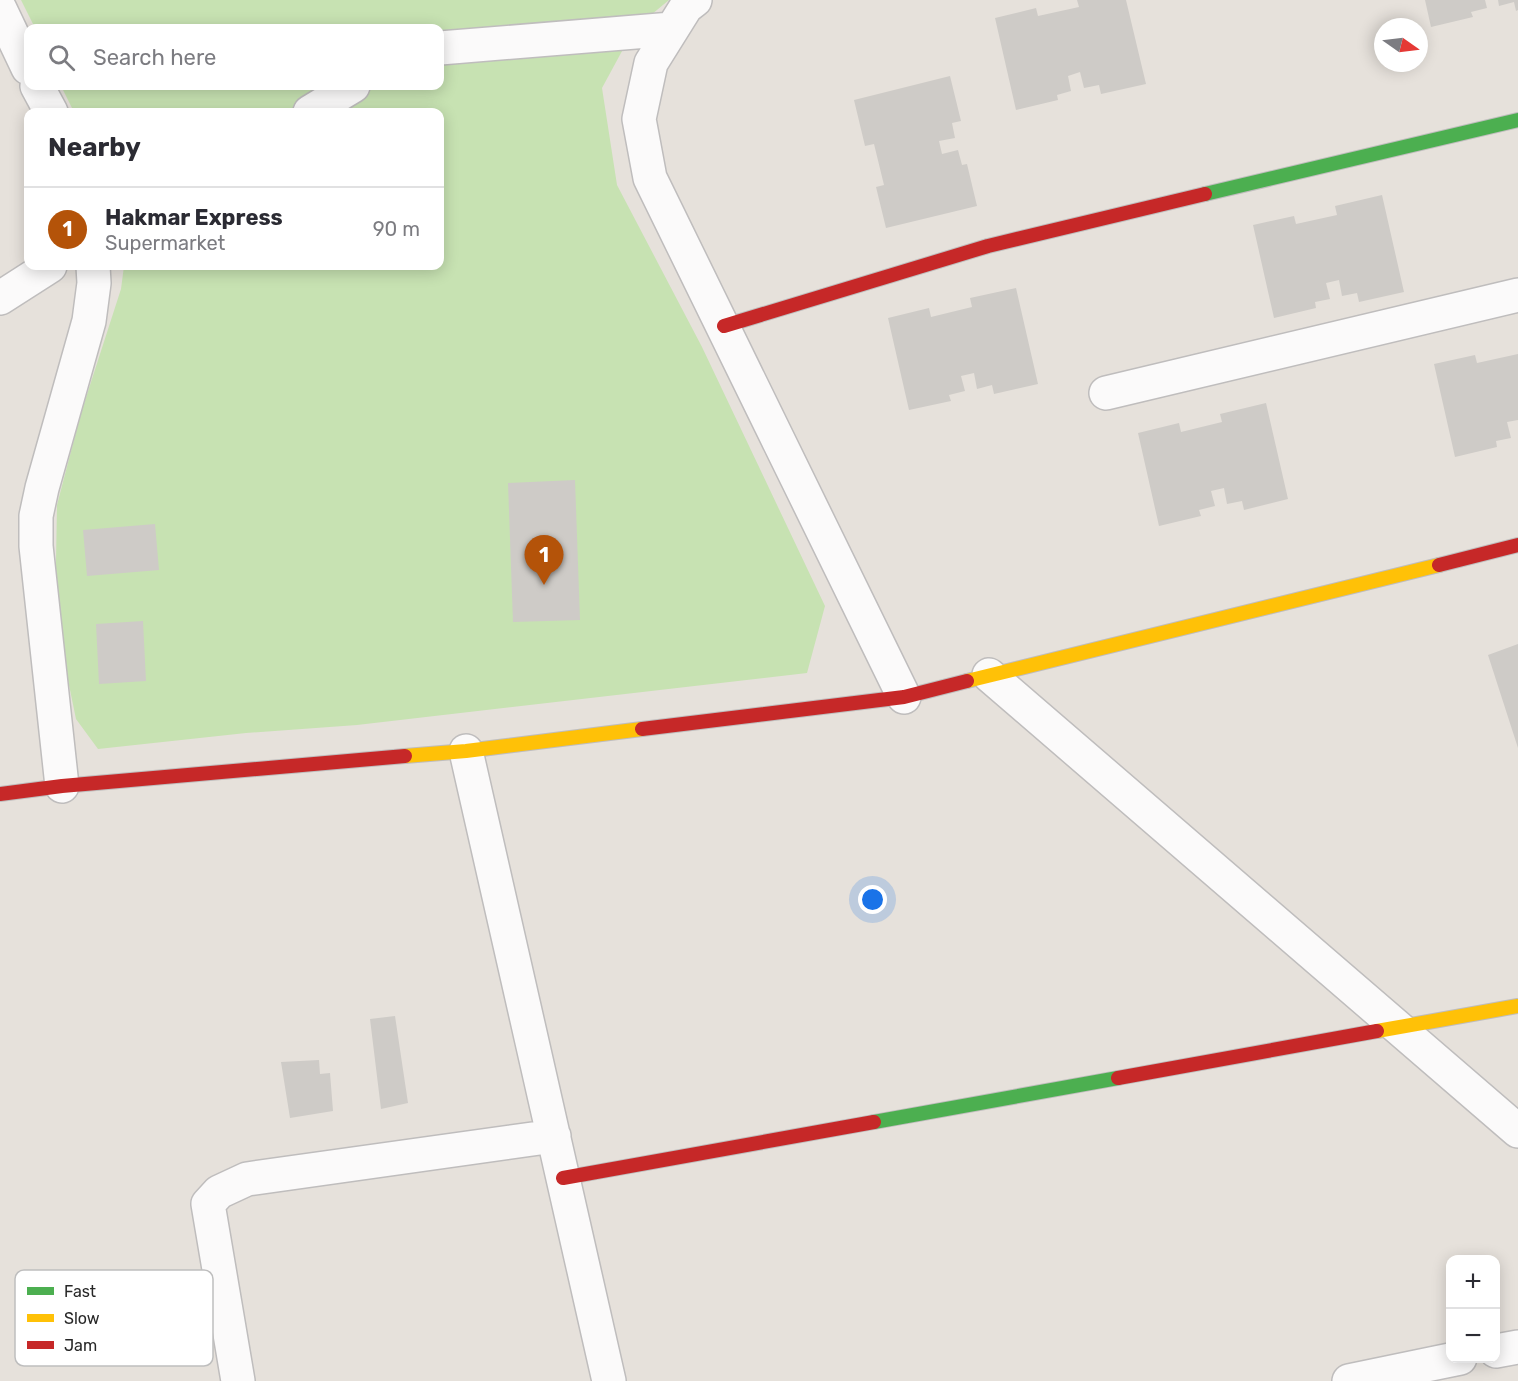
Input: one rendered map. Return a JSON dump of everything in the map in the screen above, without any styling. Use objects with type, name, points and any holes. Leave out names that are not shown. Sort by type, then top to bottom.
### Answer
[{"type":"street","points":[[695,0],[686,7],[651,63],[639,119],[650,178],[904,697]]},
{"type":"street","points":[[0,9],[24,60]]},
{"type":"street","points":[[444,48],[672,29]]},
{"type":"street","points":[[39,90],[49,108]]},
{"type":"street","points":[[317,108],[346,90]]},
{"type":"street","points":[[724,326],[988,246],[1518,120]]},
{"type":"street","points":[[0,298],[44,270]]},
{"type":"street","points":[[62,786],[45,643],[36,546],[36,516],[88,321],[94,283],[93,270]]},
{"type":"street","points":[[1106,393],[1518,295]]},
{"type":"street","points":[[0,795],[62,786],[466,750],[904,697],[1518,545]]},
{"type":"street","points":[[989,675],[1518,1131]]},
{"type":"street","points":[[466,750],[609,1381]]},
{"type":"street","points":[[563,1178],[1518,1006]]},
{"type":"street","points":[[238,1381],[208,1204],[219,1192],[247,1179],[554,1136]]},
{"type":"street","points":[[1500,1350],[1518,1347]]},
{"type":"street","points":[[1349,1381],[1446,1362]]},
{"type":"green space","points":[[21,0],[669,0],[634,29],[602,88],[617,185],[702,347],[825,606],[807,673],[357,725],[246,733],[98,749],[76,719],[55,617],[57,505],[81,413],[121,289],[123,270],[444,270],[444,108],[72,108],[63,90],[444,90],[444,24],[33,24]]},
{"type":"building","points":[[1077,0],[1126,0],[1146,84],[1101,94],[1099,85],[1084,88],[1080,72],[1068,76],[1071,91],[1057,95],[1058,100],[1016,110],[995,18],[1036,8],[1038,16],[1079,7]]},
{"type":"building","points":[[1425,0],[1485,0],[1487,8],[1471,12],[1473,17],[1431,27]]},
{"type":"building","points":[[1498,0],[1518,0],[1518,10],[1516,11],[1514,2],[1499,6]]},
{"type":"building","points":[[950,76],[961,121],[952,123],[955,138],[939,141],[942,154],[958,150],[962,165],[967,164],[977,206],[886,228],[876,187],[884,185],[874,144],[865,146],[854,100]]},
{"type":"building","points":[[1382,195],[1404,292],[1359,302],[1357,293],[1342,296],[1339,280],[1326,283],[1330,299],[1315,302],[1316,308],[1274,318],[1253,225],[1294,216],[1296,224],[1337,215],[1335,206]]},
{"type":"building","points":[[1016,288],[1038,384],[994,394],[992,385],[977,389],[974,373],[961,376],[965,391],[949,395],[951,401],[909,410],[888,318],[929,308],[931,317],[972,307],[970,298]]},
{"type":"building","points":[[1518,354],[1518,420],[1507,422],[1511,438],[1496,441],[1497,447],[1455,457],[1434,364],[1475,355],[1477,363]]},
{"type":"building","points":[[1266,403],[1288,499],[1244,510],[1242,501],[1227,504],[1224,488],[1211,491],[1215,506],[1199,510],[1201,516],[1159,526],[1138,433],[1179,423],[1181,432],[1222,422],[1220,414]]},
{"type":"building","points":[[575,480],[580,620],[513,622],[508,483]]},
{"type":"building","points":[[155,524],[159,570],[87,576],[83,530]]},
{"type":"building","points":[[143,621],[146,681],[99,684],[96,624]]},
{"type":"building","points":[[1518,644],[1518,748],[1488,655]]},
{"type":"building","points":[[395,1016],[408,1103],[381,1109],[370,1019]]},
{"type":"building","points":[[319,1060],[320,1074],[330,1073],[333,1111],[290,1118],[281,1062]]},
{"type":"traffic: fast","points":[[1205,194],[1518,120]]},
{"type":"traffic: fast","points":[[874,1122],[1118,1078]]},
{"type":"traffic: slow","points":[[967,681],[1439,565]]},
{"type":"traffic: slow","points":[[405,756],[466,751],[642,729]]},
{"type":"traffic: slow","points":[[1377,1031],[1518,1006]]},
{"type":"traffic: jam","points":[[724,326],[988,246],[1205,194]]},
{"type":"traffic: jam","points":[[1439,565],[1518,545]]},
{"type":"traffic: jam","points":[[642,729],[904,697],[967,681]]},
{"type":"traffic: jam","points":[[0,794],[62,786],[405,756]]},
{"type":"traffic: jam","points":[[1118,1078],[1377,1031]]},
{"type":"traffic: jam","points":[[563,1178],[874,1122]]},
{"type":"place","name":"Hakmar Express","points":[[544,585]]}]
